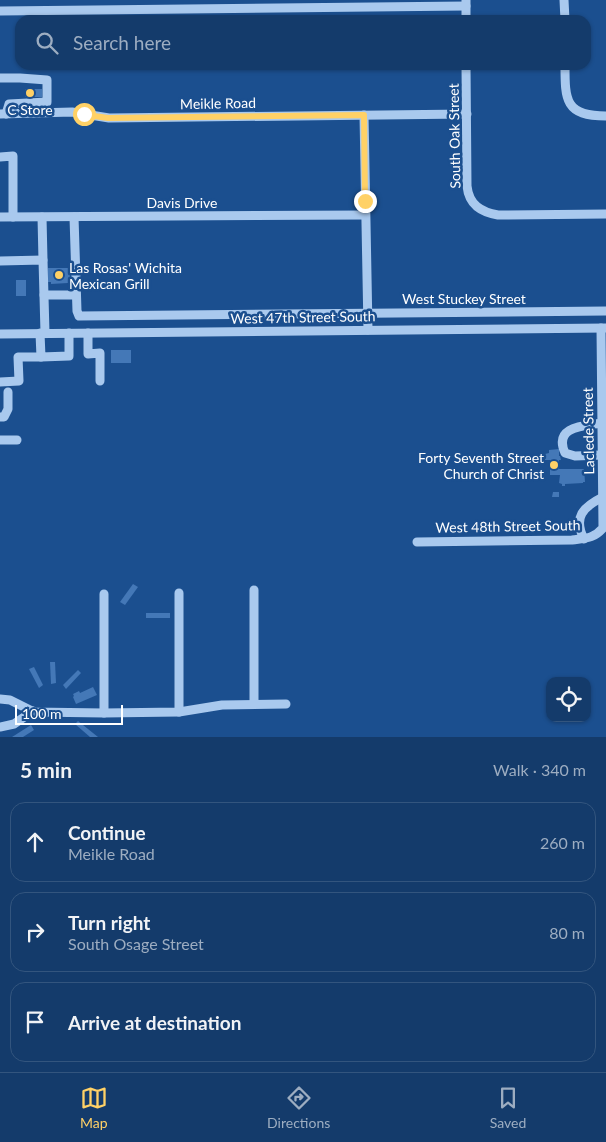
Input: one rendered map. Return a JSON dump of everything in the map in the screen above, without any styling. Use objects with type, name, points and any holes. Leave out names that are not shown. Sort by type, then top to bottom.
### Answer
[{"type":"street","points":[[26,0],[26,10]]},
{"type":"street","points":[[564,0],[565,15]]},
{"type":"street","points":[[0,10],[102,5],[466,3]]},
{"type":"street","name":"South Oak Street","points":[[466,70],[467,186],[470,200],[482,210],[498,215],[606,214]]},
{"type":"street","points":[[565,70],[565,92],[572,106],[589,116],[606,116]]},
{"type":"street","points":[[0,78],[47,80],[47,102],[9,104],[3,114]]},
{"type":"street","name":"Meikle Road","points":[[3,114],[72,112],[108,118],[466,114]]},
{"type":"street","points":[[364,115],[368,330]]},
{"type":"street","points":[[0,157],[13,156],[13,217]]},
{"type":"street","name":"Davis Drive","points":[[0,218],[365,215]]},
{"type":"street","points":[[41,357],[44,295],[42,217]]},
{"type":"street","points":[[44,295],[76,295],[74,217]]},
{"type":"street","points":[[0,261],[43,260]]},
{"type":"street","name":"West Stuckey Street","points":[[76,295],[77,314],[79,316],[606,311]]},
{"type":"street","name":"West 47th Street South","points":[[0,334],[603,328]]},
{"type":"street","name":"Laclede Street","points":[[598,533],[603,528],[603,328]]},
{"type":"street","points":[[0,382],[20,381],[18,357],[69,356],[69,333]]},
{"type":"street","points":[[88,333],[88,354],[100,354],[100,381]]},
{"type":"street","points":[[0,417],[4,417],[8,409],[8,392]]},
{"type":"street","points":[[602,423],[575,427],[566,432],[562,438],[562,448],[565,453],[575,456],[602,455]]},
{"type":"street","points":[[0,440],[17,440]]},
{"type":"street","points":[[584,538],[580,531],[580,516],[591,503],[603,497]]},
{"type":"street","name":"West 48th Street South","points":[[417,542],[572,540],[590,538],[598,533]]},
{"type":"street","points":[[254,590],[254,704]]},
{"type":"street","points":[[179,712],[180,593]]},
{"type":"street","points":[[104,594],[104,713]]},
{"type":"street","points":[[0,699],[10,700],[34,712],[179,712],[222,705],[286,704]]},
{"type":"street","points":[[0,727],[14,724],[32,711]]},
{"type":"building","points":[[25,89],[42,89],[42,97],[25,97]]},
{"type":"building","name":"Las Rosas' Wichita Mexican Grill","points":[[48,268],[70,268],[70,281],[68,283],[51,284],[51,282],[48,282]]},
{"type":"building","points":[[16,280],[26,280],[26,296],[16,296]]},
{"type":"building","points":[[111,350],[131,350],[131,363],[111,363]]},
{"type":"building","name":"Forty Seventh Street Church of Christ","points":[[559,449],[561,460],[559,460],[559,469],[584,469],[585,482],[562,486],[559,483],[560,475],[550,475],[550,460],[545,460],[545,454],[549,453],[549,450]]},
{"type":"building","points":[[553,492],[559,492],[559,497],[552,497]]},
{"type":"building","points":[[133,584],[138,587],[125,605],[120,602]]},
{"type":"building","points":[[146,613],[170,613],[170,618],[146,618]]},
{"type":"building","points":[[50,662],[55,662],[56,683],[51,684]]},
{"type":"building","points":[[34,667],[43,685],[39,688],[29,669]]},
{"type":"building","points":[[78,670],[81,673],[66,689],[63,685]]},
{"type":"building","points":[[93,687],[97,695],[76,704],[73,694]]},
{"type":"building","points":[[78,721],[98,737],[90,737],[75,724]]},
{"type":"building","points":[[31,725],[34,730],[23,737],[12,737]]},
{"type":"place","name":"C Store","points":[[30,93]]},
{"type":"place","name":"Las Rosas' Wichita Mexican Grill","points":[[59,275]]},
{"type":"place","name":"Forty Seventh Street Church of Christ","points":[[554,465]]},
{"type":"route","points":[[84,114],[108,118],[364,115],[365,201]]}]
